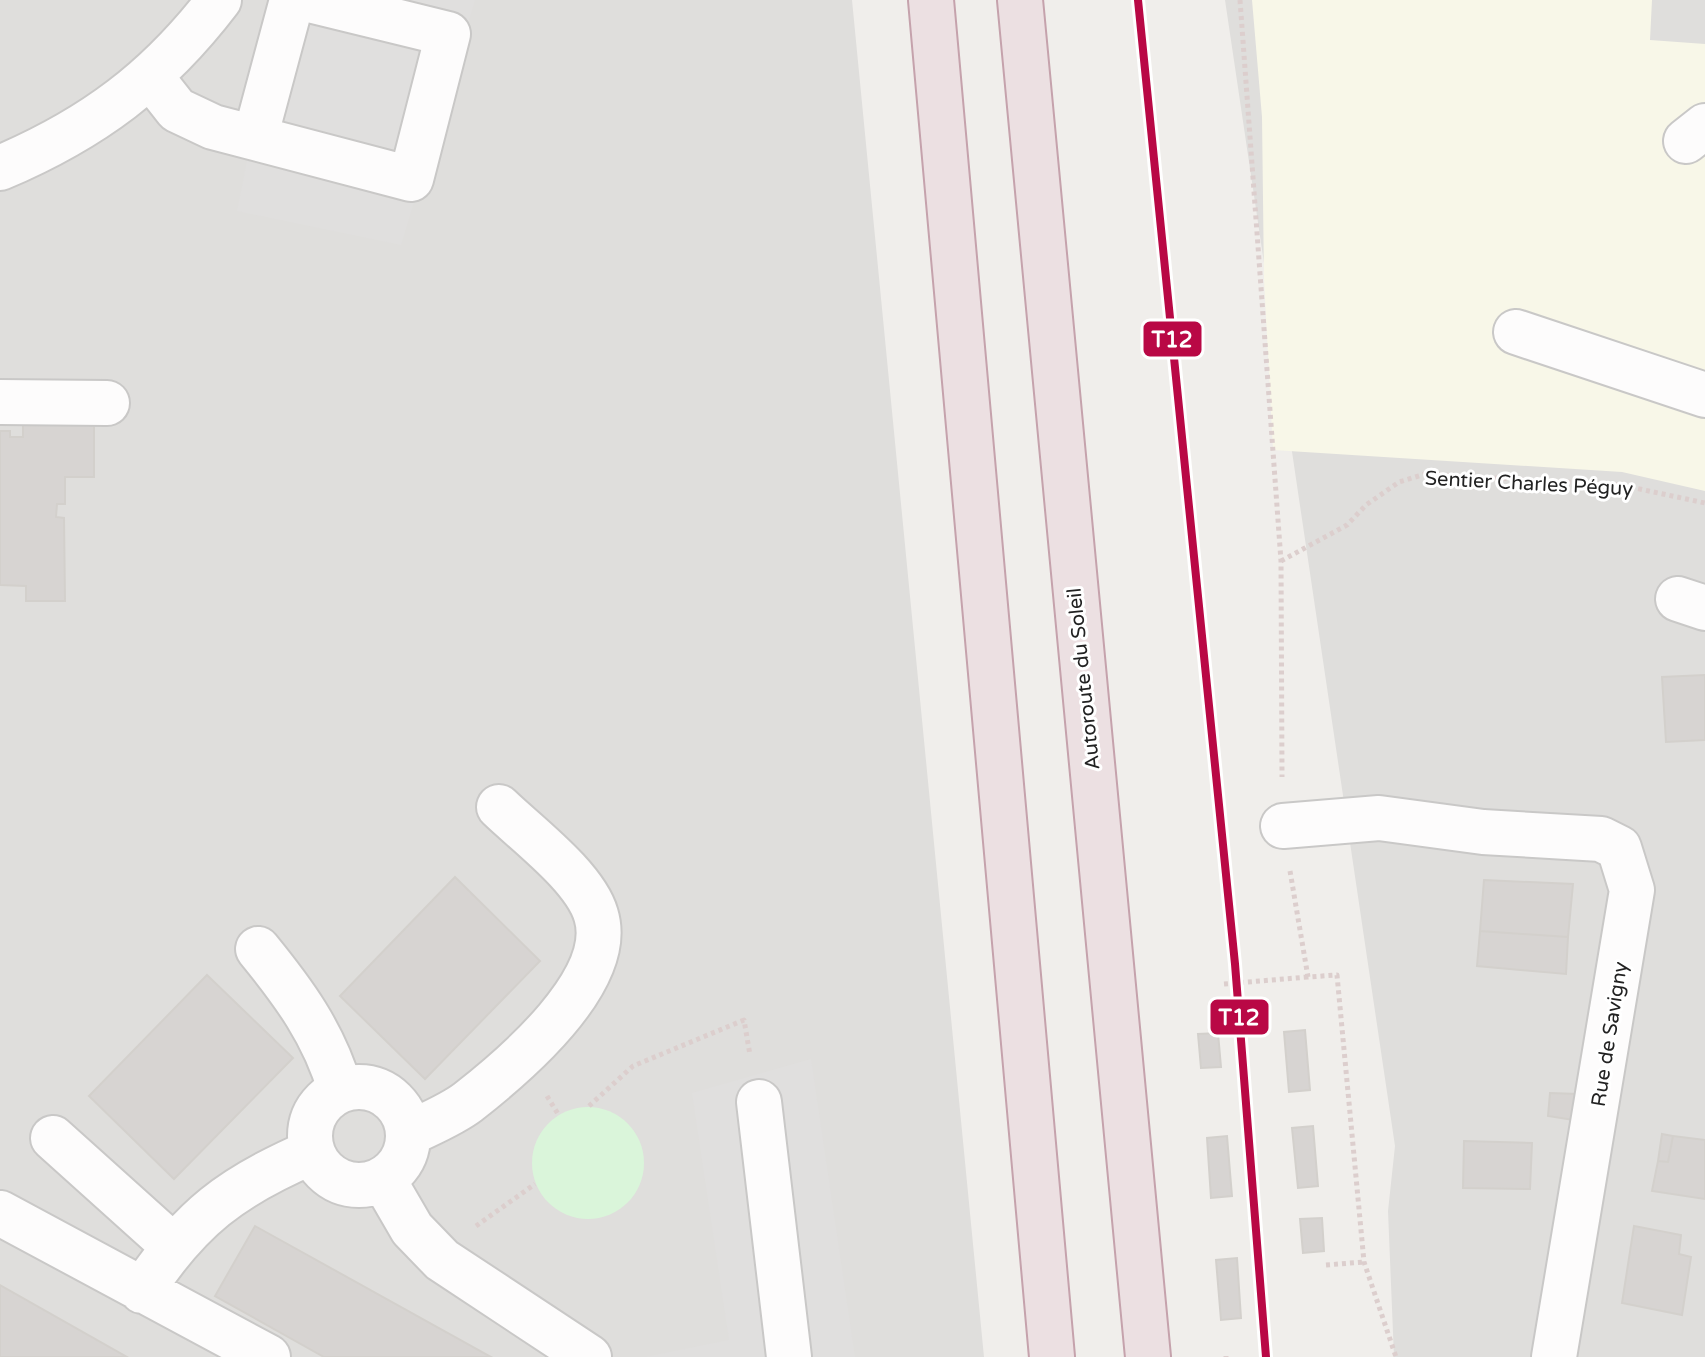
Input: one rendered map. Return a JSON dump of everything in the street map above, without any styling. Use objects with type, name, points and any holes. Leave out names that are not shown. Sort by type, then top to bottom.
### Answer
[{"type":"highway","points":[[931,0],[1052,1357]]},
{"type":"highway","name":"Autoroute du Soleil","points":[[1020,0],[1148,1357]]},
{"type":"street","points":[[0,168],[80,129],[151,77],[194,32],[219,0]]},
{"type":"street","points":[[255,138],[292,0]]},
{"type":"street","points":[[151,77],[177,110],[213,127],[411,179],[448,34],[309,0]]},
{"type":"street","points":[[1516,332],[1705,395]]},
{"type":"street","points":[[0,402],[107,403]]},
{"type":"street","points":[[408,1134],[466,1104],[521,1055],[572,1002],[599,946],[597,916],[584,889],[499,807]]},
{"type":"street","name":"Rue de Savigny","points":[[1286,844],[1379,818],[1483,832],[1601,839],[1619,848],[1632,890],[1554,1357]]},
{"type":"street","points":[[258,949],[301,1002],[330,1056],[340,1089]]},
{"type":"street","points":[[363,1086],[385,1094],[402,1110],[408,1134],[406,1152],[397,1168],[383,1179],[363,1185],[341,1182],[323,1171],[312,1152],[309,1134],[313,1116],[325,1100],[340,1089],[363,1086]]},
{"type":"street","points":[[759,1102],[789,1357]]},
{"type":"street","points":[[53,1138],[172,1245]]},
{"type":"street","points":[[142,1291],[172,1245],[225,1197],[269,1170],[312,1152]]},
{"type":"street","points":[[383,1179],[412,1229],[442,1260],[589,1357]]},
{"type":"street","points":[[0,1213],[268,1357]]},
{"type":"path","points":[[1240,0],[1281,561],[1280,746]]},
{"type":"path","name":"Sentier Charles Péguy","points":[[1281,561],[1347,525],[1366,505],[1399,482],[1425,474],[1621,485],[1705,503]]},
{"type":"path","points":[[1286,844],[1308,977]]},
{"type":"path","points":[[1224,984],[1337,975],[1364,1262],[1396,1357]]},
{"type":"path","points":[[589,1106],[633,1066],[744,1020],[759,1102]]},
{"type":"path","points":[[442,1260],[452,1243],[535,1184]]},
{"type":"path","points":[[1326,1265],[1364,1262]]},
{"type":"shaded area","points":[[0,0],[852,0],[984,1357],[0,1357]]},
{"type":"shaded area","points":[[279,0],[475,0],[401,245],[237,211]]},
{"type":"shaded area","points":[[1225,0],[1705,0],[1705,1357],[1394,1357],[1388,1211],[1395,1146]]},
{"type":"shaded area","points":[[1252,0],[1652,0],[1650,40],[1705,44],[1705,491],[1622,472],[1273,450],[1264,279],[1262,117]]},
{"type":"shaded area","points":[[811,1059],[855,1357],[645,1357],[729,1340],[692,1093]]},
{"type":"green space","points":[[588,1107],[610,1111],[628,1123],[640,1141],[644,1163],[640,1185],[628,1203],[610,1215],[588,1219],[566,1215],[548,1203],[536,1185],[532,1163],[536,1141],[548,1123],[566,1111]]},
{"type":"building","points":[[23,420],[94,420],[94,477],[65,477],[65,504],[57,504],[56,517],[64,518],[65,601],[26,601],[26,586],[0,585],[0,431],[10,431],[10,437],[23,437]]},
{"type":"building","points":[[1705,675],[1705,740],[1666,742],[1662,677]]},
{"type":"building","points":[[455,877],[540,961],[425,1079],[340,996]]},
{"type":"building","points":[[1484,880],[1573,884],[1568,937],[1480,931]]},
{"type":"building","points":[[1480,931],[1568,937],[1566,974],[1477,966]]},
{"type":"building","points":[[207,975],[293,1058],[174,1179],[89,1096]]},
{"type":"building","points":[[1305,1030],[1310,1090],[1289,1092],[1284,1032]]},
{"type":"building","points":[[1218,1033],[1221,1067],[1201,1068],[1198,1034]]},
{"type":"building","points":[[1550,1093],[1578,1094],[1574,1120],[1548,1116]]},
{"type":"building","points":[[1313,1126],[1318,1186],[1298,1188],[1292,1128]]},
{"type":"building","points":[[1662,1134],[1673,1136],[1668,1162],[1658,1161]]},
{"type":"building","points":[[1227,1136],[1232,1196],[1211,1198],[1207,1138]]},
{"type":"building","points":[[1673,1136],[1705,1140],[1705,1199],[1652,1191],[1658,1161],[1668,1162]]},
{"type":"building","points":[[1464,1141],[1532,1143],[1530,1189],[1463,1188]]},
{"type":"building","points":[[1322,1218],[1324,1251],[1303,1253],[1300,1219]]},
{"type":"building","points":[[255,1226],[491,1357],[324,1357],[215,1296]]},
{"type":"building","points":[[1634,1226],[1681,1235],[1679,1254],[1691,1257],[1682,1315],[1622,1303]]},
{"type":"building","points":[[1237,1258],[1241,1318],[1221,1320],[1216,1260]]},
{"type":"building","points":[[0,1285],[127,1357],[0,1357]]},
{"type":"transit line","name":"T12","points":[[1138,0],[1235,964],[1266,1357]]}]
